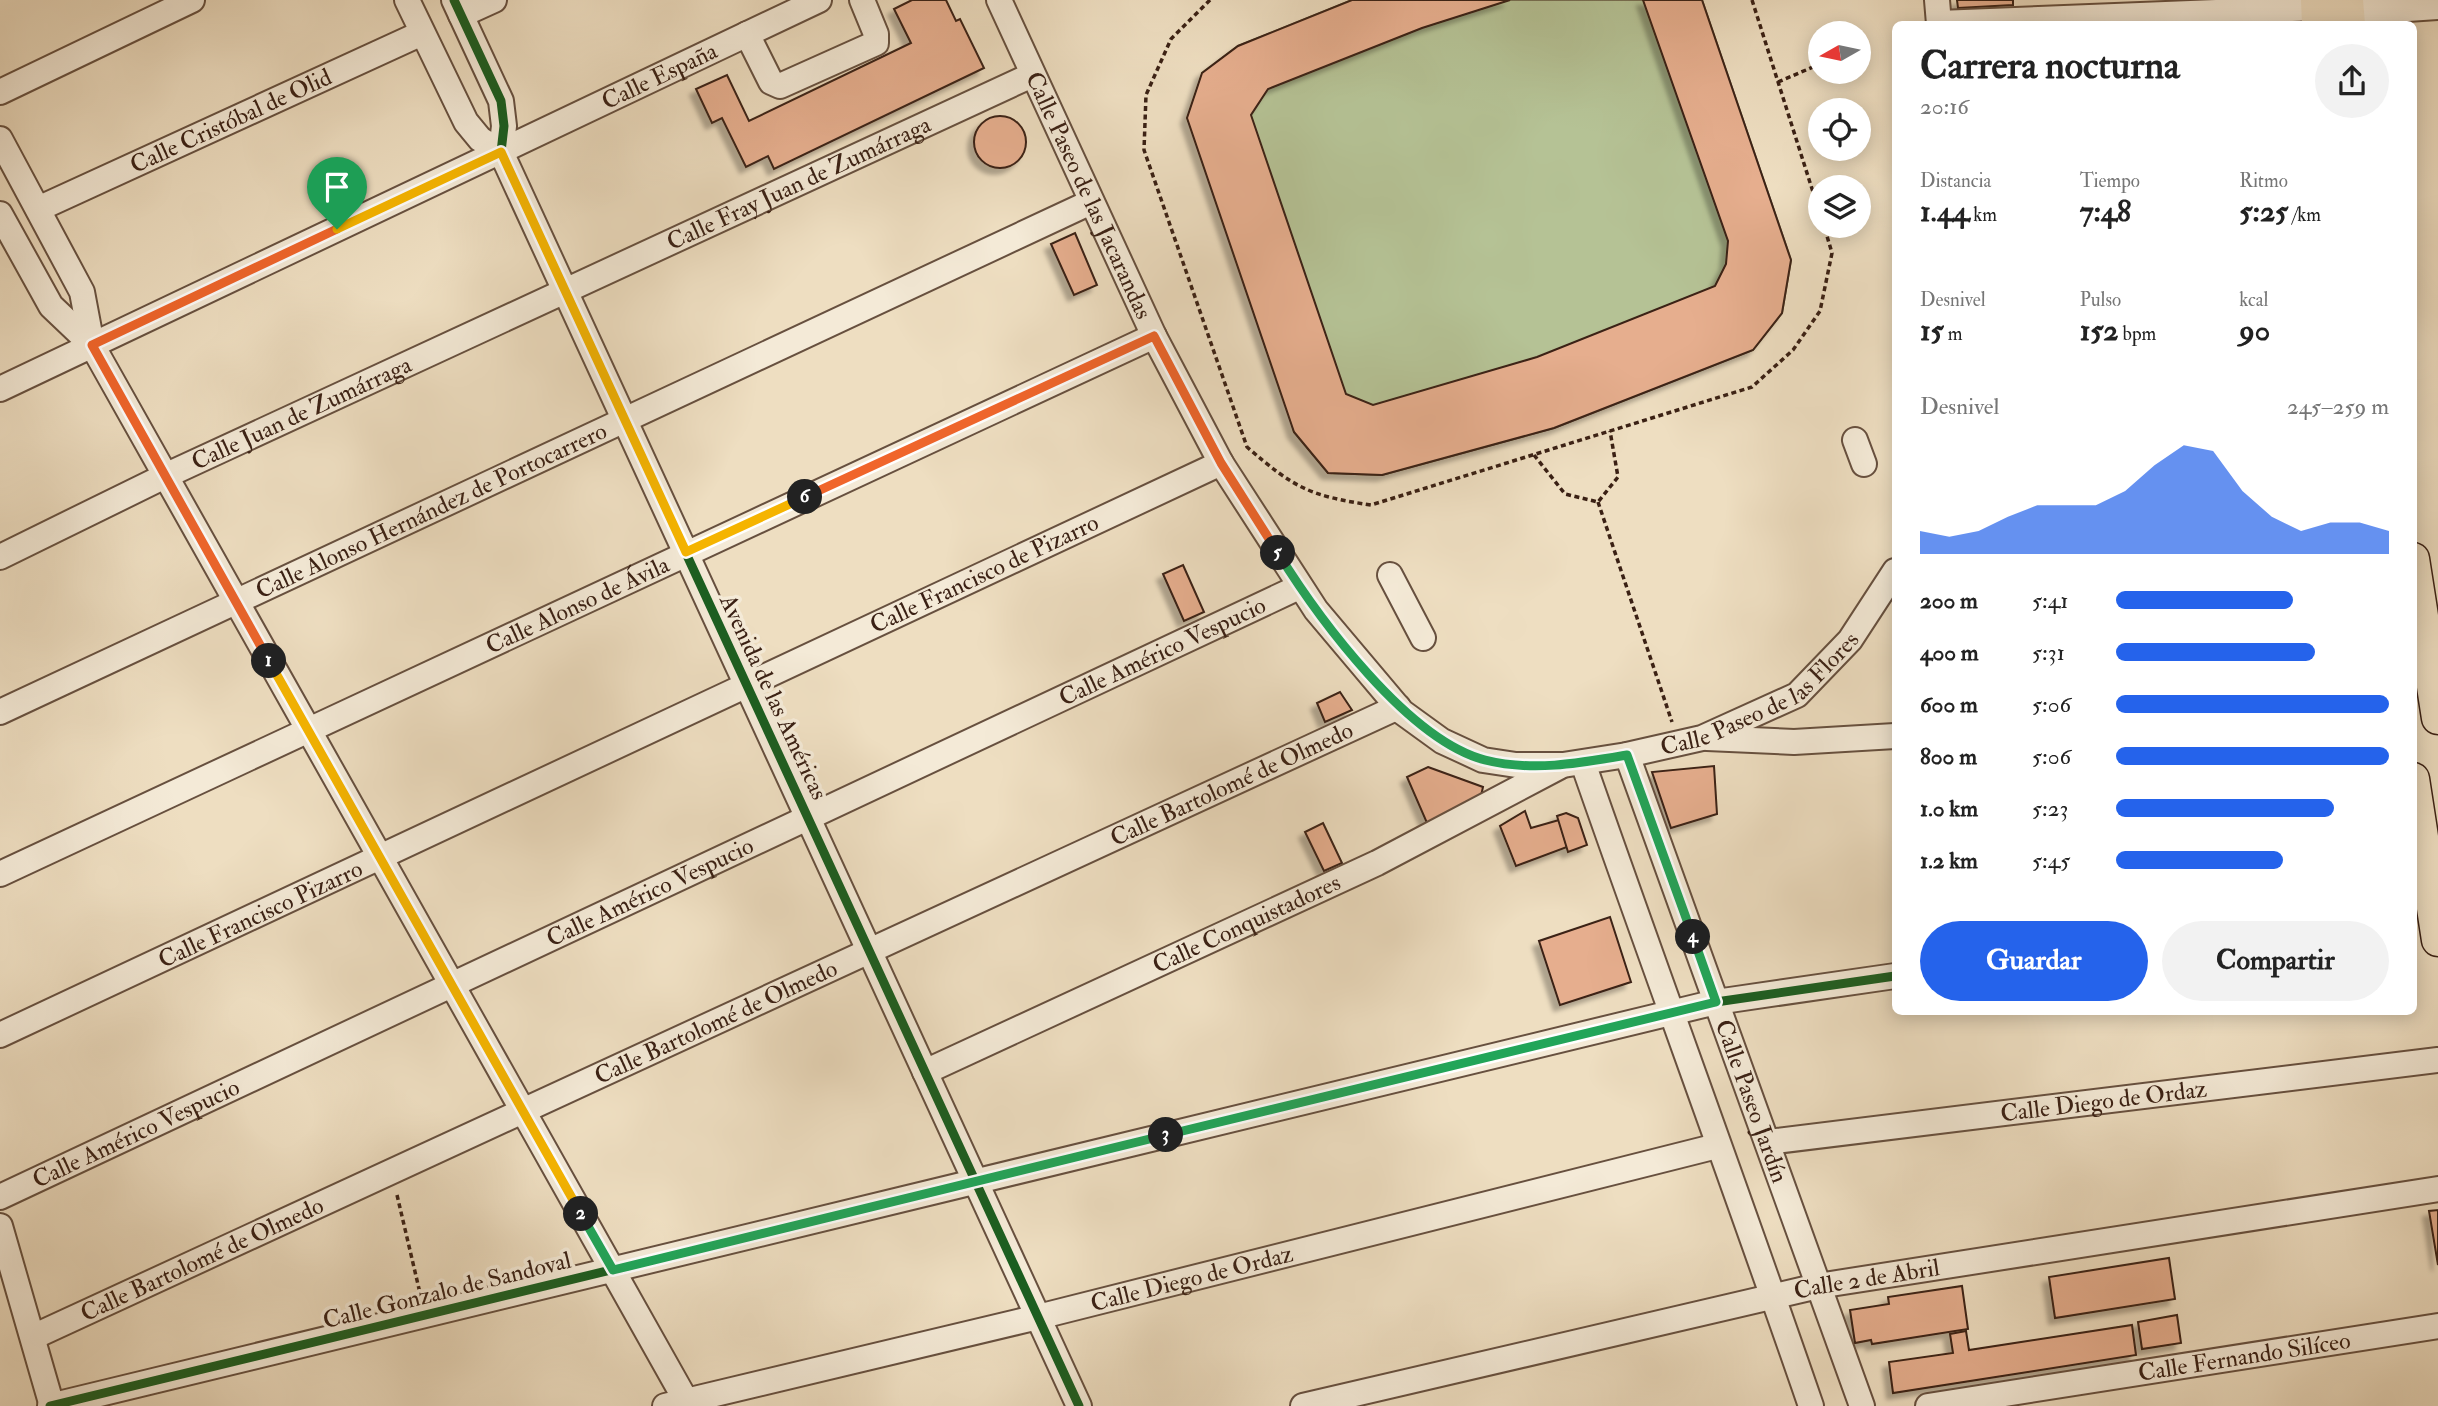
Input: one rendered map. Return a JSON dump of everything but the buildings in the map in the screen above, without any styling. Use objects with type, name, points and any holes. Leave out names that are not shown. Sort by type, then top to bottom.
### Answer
[{"type":"main road","points":[[2420,571],[2438,718]]},
{"type":"main road","points":[[2417,811],[2428,900],[2438,940]]},
{"type":"street","points":[[0,92],[192,0]]},
{"type":"street","name":"Avenida de las Américas","points":[[407,0],[466,122],[480,139],[501,152]]},
{"type":"street","points":[[457,8],[494,0]]},
{"type":"street","name":"Calle España","points":[[0,388],[819,0]]},
{"type":"street","points":[[747,34],[771,82],[780,86],[873,46],[877,38],[862,0]]},
{"type":"street","name":"Calle Paseo de las Jacarandas","points":[[999,0],[1154,336],[1221,463],[1299,587],[1398,706],[1442,740],[1483,760],[1516,765],[1573,764],[1627,755]]},
{"type":"street","points":[[2348,13],[2438,7]]},
{"type":"street","name":"Avenida de las Américas","points":[[457,8],[500,101],[504,126],[501,152],[1079,1406]]},
{"type":"street","points":[[1938,16],[2317,11]]},
{"type":"street","name":"Calle Cristóbal de Olid","points":[[38,209],[422,33]]},
{"type":"street","name":"Calle Fray Juan de Zumárraga","points":[[565,290],[1032,75]]},
{"type":"street","points":[[0,139],[82,292],[92,345]]},
{"type":"street","name":"Calle Alonso Hernández de Portocarrero","points":[[0,712],[1091,202]]},
{"type":"street","points":[[2,223],[51,306],[92,345],[613,1270],[680,1405]]},
{"type":"street","name":"Calle Juan de Zumárraga","points":[[0,557],[165,476],[565,290]]},
{"type":"street","name":"Calle Alonso de Ávila","points":[[0,874],[1154,336]]},
{"type":"street","points":[[1856,440],[1864,464]]},
{"type":"street","name":"Calle Francisco de Pizarro","points":[[746,683],[1221,463]]},
{"type":"street","points":[[1390,575],[1423,638]]},
{"type":"street","name":"Calle Paseo de las Flores","points":[[1627,755],[1691,741],[1797,695],[1850,640],[1892,577]]},
{"type":"street","name":"Calle Américo Vespucio","points":[[0,1197],[1299,587]]},
{"type":"street","name":"Calle Francisco Pizarro","points":[[0,1035],[381,859],[746,683]]},
{"type":"street","name":"Calle Bartolomé de Olmedo","points":[[33,1337],[1398,706]]},
{"type":"street","points":[[1691,741],[1794,742],[1892,736]]},
{"type":"street","name":"Calle Paseo Jardín","points":[[1627,755],[1862,1406]]},
{"type":"street","name":"Calle Paseo Jardín","points":[[1573,764],[1674,1013],[1717,1146],[1811,1406]]},
{"type":"street","name":"Calle Conquistadores","points":[[925,1072],[1377,863],[1573,764]]},
{"type":"street","name":"Calle Gonzalo de Sandoval","points":[[51,1406],[1716,1002],[1892,976]]},
{"type":"street","name":"Calle Diego de Ordaz","points":[[1768,1142],[2438,1060]]},
{"type":"street","name":"Calle Diego de Ordaz","points":[[680,1405],[1717,1146]]},
{"type":"street","name":"Calle 2 de Abril","points":[[1303,1406],[1818,1286],[2438,1189]]},
{"type":"street","points":[[0,1226],[51,1406]]},
{"type":"street","name":"Calle Fernando Silíceo","points":[[1928,1406],[2438,1326]]},
{"type":"path","points":[[1210,0],[1171,39],[1146,95],[1144,150],[1247,447],[1282,478],[1323,498],[1371,505],[1752,387],[1793,350],[1820,311],[1832,253],[1828,238]]},
{"type":"path","points":[[1752,0],[1808,175]]},
{"type":"path","points":[[1779,82],[1808,69]]},
{"type":"path","points":[[1598,502],[1618,477],[1610,431]]},
{"type":"path","points":[[1534,454],[1565,494],[1598,502]]},
{"type":"path","points":[[1598,502],[1691,741]]},
{"type":"path","points":[[391,1172],[426,1315]]},
{"type":"green space","points":[[1352,0],[1702,0],[1791,260],[1782,313],[1753,350],[1554,428],[1382,475],[1328,473],[1294,432],[1202,73],[1238,46]]},
{"type":"cycle path","points":[[454,0],[501,101],[504,126],[501,152],[1079,1406]]},
{"type":"cycle path","points":[[50,1406],[1716,1002],[1892,976]]},
{"type":"route","points":[[501,152],[686,552],[1154,336],[1221,463],[1299,587],[1402,712],[1442,740],[1483,760],[1516,765],[1563,765],[1627,755],[1716,1002],[613,1270],[92,345],[337,229],[501,152]]}]
